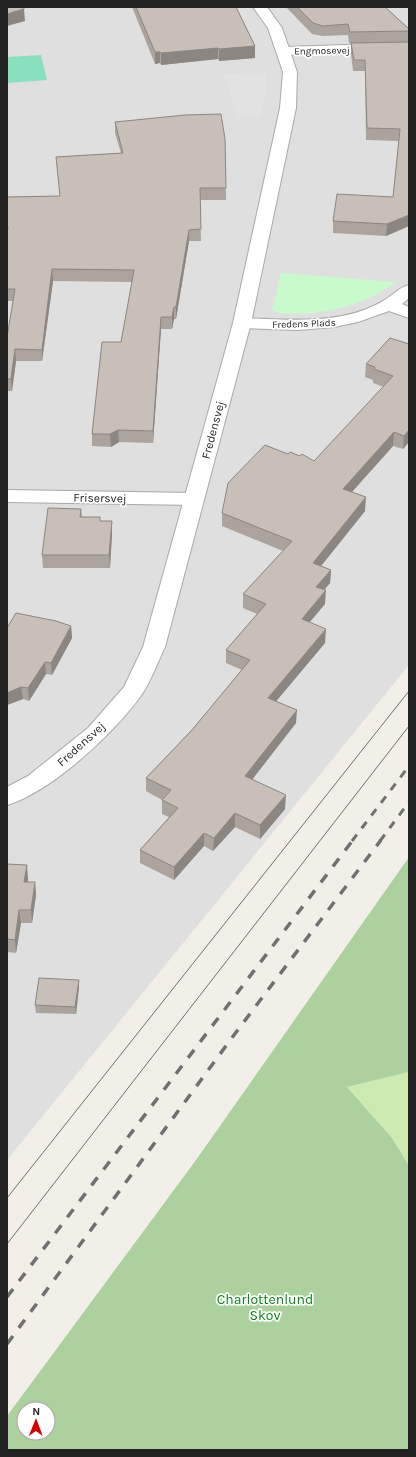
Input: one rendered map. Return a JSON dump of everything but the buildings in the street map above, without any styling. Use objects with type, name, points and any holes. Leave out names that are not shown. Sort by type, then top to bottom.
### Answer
[{"type":"street","name":"Fredensvej","points":[[7,798],[36,782],[96,734],[133,691],[154,647],[242,323],[288,108],[290,72],[275,28],[260,7]]},
{"type":"street","name":"Engmosevej","points":[[283,51],[409,47]]},
{"type":"street","name":"Fredens Plads","points":[[242,323],[290,325],[328,323],[359,318],[388,305],[409,290]]},
{"type":"street","points":[[388,305],[409,313]]},
{"type":"street","name":"Frisersvej","points":[[7,496],[194,499]]},
{"type":"shaded area","points":[[7,7],[409,7],[409,665],[7,1160]]},
{"type":"shaded area","points":[[266,73],[266,88],[261,116],[238,117],[224,74]]},
{"type":"green space","points":[[41,55],[47,80],[7,83],[7,57]]},
{"type":"green space","points":[[281,273],[396,282],[369,298],[340,308],[310,313],[279,313],[272,310]]},
{"type":"green space","name":"Charlottenlund Skov","points":[[409,857],[409,1072],[347,1087],[392,1138],[409,1166],[409,1450],[7,1450],[7,1416],[16,1404],[16,1441],[56,1441],[56,1401],[18,1401],[196,1160]]},
{"type":"green space","points":[[409,1072],[409,1166],[392,1138],[347,1087]]},
{"type":"tram line","points":[[7,1198],[409,691]]},
{"type":"tram line","points":[[7,1244],[409,726]]},
{"type":"railway","points":[[352,841],[409,766]]},
{"type":"railway","points":[[380,841],[409,802]]},
{"type":"railway","points":[[7,1297],[353,840]]},
{"type":"railway","points":[[7,1344],[234,1035],[381,840]]}]
